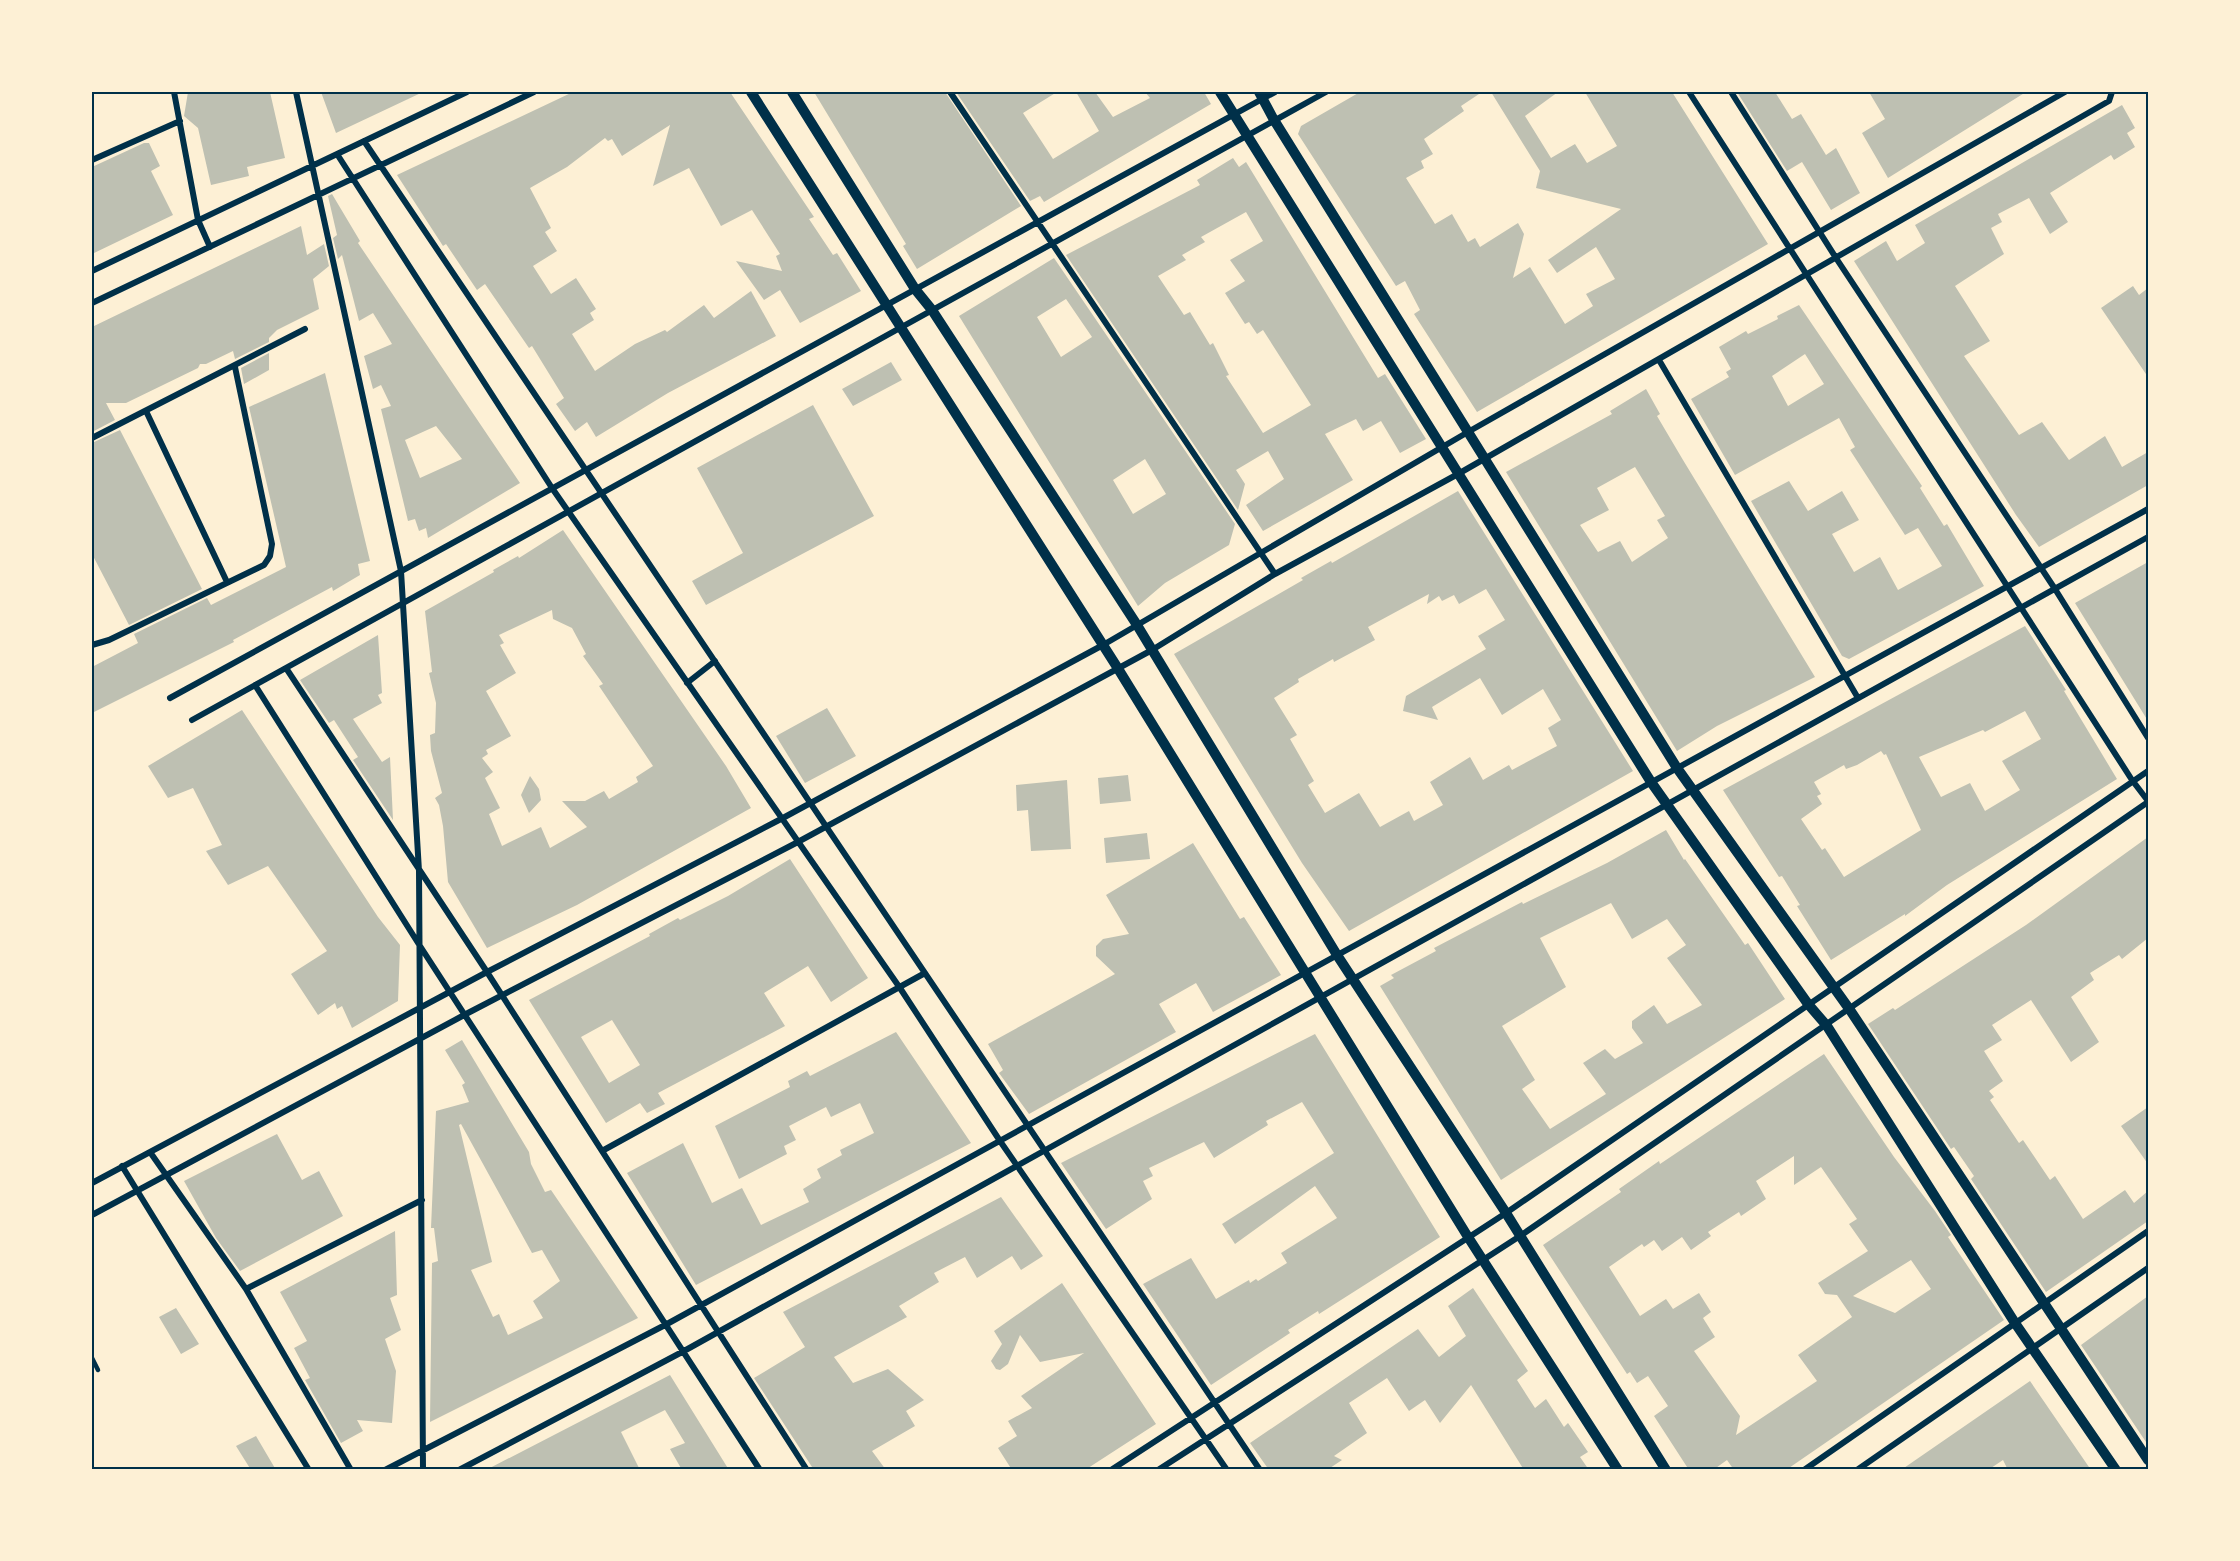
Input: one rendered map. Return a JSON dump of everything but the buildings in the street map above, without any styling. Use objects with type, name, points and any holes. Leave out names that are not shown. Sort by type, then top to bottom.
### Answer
[{"type":"street","points":[[174,92],[198,220],[210,247]]},
{"type":"street","points":[[296,92],[401,571],[404,603],[419,871],[423,1470]]},
{"type":"street","points":[[92,271],[466,92]]},
{"type":"street","points":[[92,303],[534,92]]},
{"type":"street","points":[[751,92],[1117,667],[1468,1237],[1618,1470]]},
{"type":"street","points":[[792,92],[915,289],[932,310],[1137,625],[1337,955],[1506,1213],[1666,1470]]},
{"type":"street","points":[[950,92],[1054,242],[1275,574]]},
{"type":"street","points":[[1220,92],[1651,782],[1808,1004],[1827,1026],[2015,1323],[2116,1470]]},
{"type":"street","points":[[170,698],[1234,114],[1261,95],[1275,92]]},
{"type":"street","points":[[192,720],[1326,92]]},
{"type":"street","points":[[1158,1470],[1206,1436],[1520,1236],[1827,1026],[2148,801],[2006,587],[1808,274],[1689,92]]},
{"type":"street","points":[[1731,92],[1836,258],[2055,589],[2148,738]]},
{"type":"street","points":[[92,1183],[420,1007],[781,819],[810,801],[1103,645],[1468,432],[2065,92]]},
{"type":"street","points":[[92,1215],[466,1014],[796,843],[825,825],[1152,650],[1275,574],[1484,460],[2109,101],[2112,92]]},
{"type":"street","points":[[1261,95],[1274,120],[1484,460],[1677,768],[1850,1010],[2148,1460]]},
{"type":"street","points":[[92,160],[180,121]]},
{"type":"street","points":[[364,141],[1260,1470]]},
{"type":"street","points":[[337,154],[552,488],[796,843],[900,988],[1000,1141],[1192,1415],[1227,1470]]},
{"type":"street","points":[[92,438],[235,367],[305,329]]},
{"type":"street","points":[[1659,360],[1858,698]]},
{"type":"street","points":[[92,645],[109,640],[264,565],[270,556],[272,544],[235,367]]},
{"type":"street","points":[[147,411],[227,582]]},
{"type":"street","points":[[385,1470],[667,1324],[2148,509]]},
{"type":"street","points":[[459,1470],[684,1351],[2148,537]]},
{"type":"street","points":[[687,683],[715,662]]},
{"type":"street","points":[[286,668],[502,995],[807,1470]]},
{"type":"street","points":[[255,685],[420,946],[760,1470]]},
{"type":"street","points":[[1111,1470],[1192,1415],[1506,1213],[2148,771]]},
{"type":"street","points":[[602,1151],[925,973]]},
{"type":"street","points":[[150,1152],[246,1289],[351,1470]]},
{"type":"street","points":[[123,1166],[309,1470]]},
{"type":"street","points":[[246,1289],[422,1200]]},
{"type":"street","points":[[1804,1470],[2148,1231]]},
{"type":"street","points":[[1857,1470],[2148,1268]]},
{"type":"lane","points":[[92,1358],[98,1370]]}]
